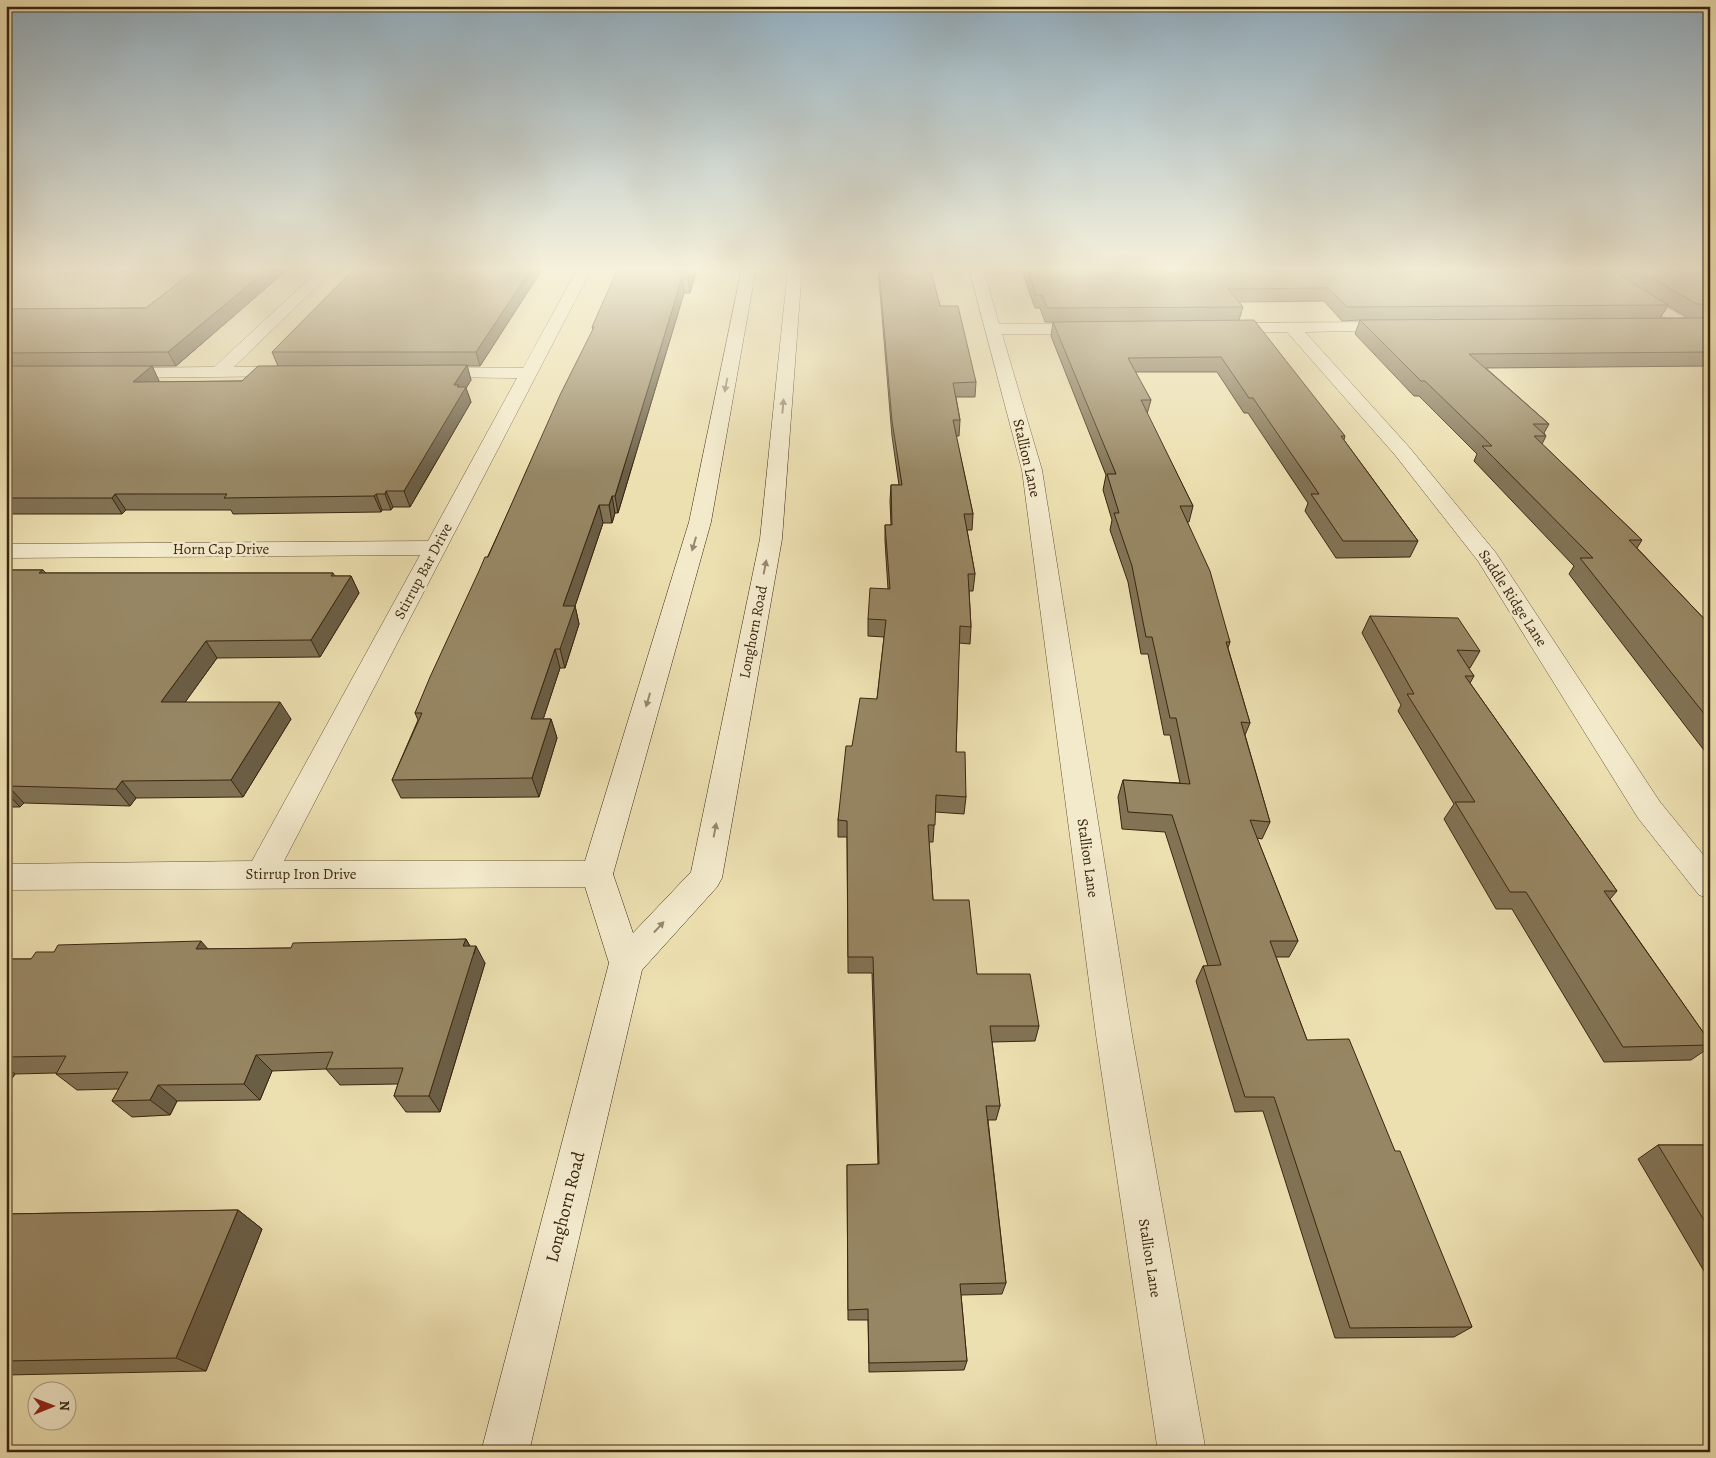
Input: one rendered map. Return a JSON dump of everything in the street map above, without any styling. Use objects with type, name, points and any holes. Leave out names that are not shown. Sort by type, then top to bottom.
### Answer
[{"type":"street","points":[[219,372],[257,336]]},
{"type":"street","name":"Stirrup Bar Drive","points":[[261,874],[548,336]]},
{"type":"street","points":[[626,962],[597,874],[700,522],[735,336]]},
{"type":"street","name":"Longhorn Road","points":[[505,1452],[626,962],[706,878],[771,538],[789,336]]},
{"type":"street","name":"Stallion Lane","points":[[996,336],[1032,470],[1114,1035],[1182,1452]]},
{"type":"street","name":"Saddle Ridge Lane","points":[[1299,336],[1402,451],[1488,558],[1649,810],[1710,886]]},
{"type":"street","points":[[103,373],[308,372]]},
{"type":"street","points":[[418,372],[528,373]]},
{"type":"street","name":"Horn Cap Drive","points":[[6,551],[435,548]]},
{"type":"street","name":"Stirrup Iron Drive","points":[[6,877],[261,874],[597,874]]},
{"type":"building","points":[[6,336],[187,336],[168,352],[6,353]]},
{"type":"building","points":[[288,336],[487,336],[476,352],[272,352]]},
{"type":"building","points":[[589,336],[664,336],[615,496],[612,496],[609,505],[599,505],[563,606],[575,606],[560,649],[555,649],[531,719],[551,719],[532,778],[392,780],[422,713],[415,713],[430,677],[485,557],[488,557],[560,395]]},
{"type":"building","points":[[885,336],[965,336],[976,382],[953,383],[960,420],[953,420],[973,514],[964,514],[975,574],[968,574],[971,627],[960,626],[956,752],[965,752],[966,797],[936,795],[935,825],[928,825],[933,900],[969,900],[977,974],[1030,974],[1039,1026],[990,1026],[1000,1106],[986,1106],[1006,1283],[960,1284],[967,1361],[869,1363],[868,1309],[848,1310],[847,1165],[879,1164],[873,957],[848,957],[847,821],[838,820],[846,746],[852,746],[860,698],[877,699],[886,620],[868,619],[870,588],[890,589],[885,525],[892,525],[891,485],[902,485],[892,421]]},
{"type":"building","points":[[1059,336],[1267,336],[1345,436],[1341,436],[1418,541],[1343,541],[1311,494],[1319,494],[1253,398],[1249,398],[1221,357],[1128,358],[1151,400],[1141,400],[1193,506],[1180,506],[1210,571],[1230,642],[1226,642],[1250,723],[1241,722],[1270,822],[1250,820],[1298,941],[1270,941],[1307,1040],[1349,1039],[1395,1151],[1400,1151],[1472,1327],[1350,1328],[1274,1097],[1245,1097],[1203,966],[1221,965],[1172,815],[1128,812],[1123,780],[1190,784],[1176,718],[1170,718],[1152,637],[1146,637],[1132,566],[1114,513],[1119,513],[1107,474],[1116,474]]},
{"type":"building","points":[[1376,336],[1710,336],[1710,352],[1469,354],[1549,424],[1533,424],[1546,436],[1534,436],[1642,540],[1629,540],[1710,625],[1710,721],[1580,558],[1593,558],[1482,446],[1492,446],[1425,381],[1421,381]]},
{"type":"building","points":[[467,365],[454,385],[466,387],[404,491],[386,491],[385,494],[376,494],[374,496],[224,498],[227,494],[115,494],[112,498],[6,498],[6,366],[152,366],[133,382],[242,381],[258,366]]},
{"type":"building","points":[[6,570],[43,570],[39,573],[333,573],[331,576],[351,576],[311,640],[206,641],[161,702],[280,702],[231,780],[122,781],[116,789],[8,786],[6,788]]},
{"type":"building","points":[[1370,616],[1458,618],[1480,651],[1457,650],[1474,676],[1465,676],[1617,891],[1604,891],[1710,1042],[1710,1045],[1623,1047],[1526,892],[1510,892],[1455,802],[1475,802],[1407,694],[1414,694]]},
{"type":"building","points":[[466,939],[463,946],[476,946],[429,1096],[394,1096],[403,1068],[326,1069],[333,1052],[256,1055],[244,1084],[158,1085],[150,1100],[112,1101],[128,1072],[56,1074],[66,1056],[6,1057],[6,959],[31,959],[36,952],[54,952],[58,945],[201,941],[196,949],[291,948],[293,943]]},
{"type":"building","points":[[1658,1145],[1710,1145],[1710,1230]]},
{"type":"building","points":[[238,1210],[176,1358],[6,1361],[6,1214]]}]
